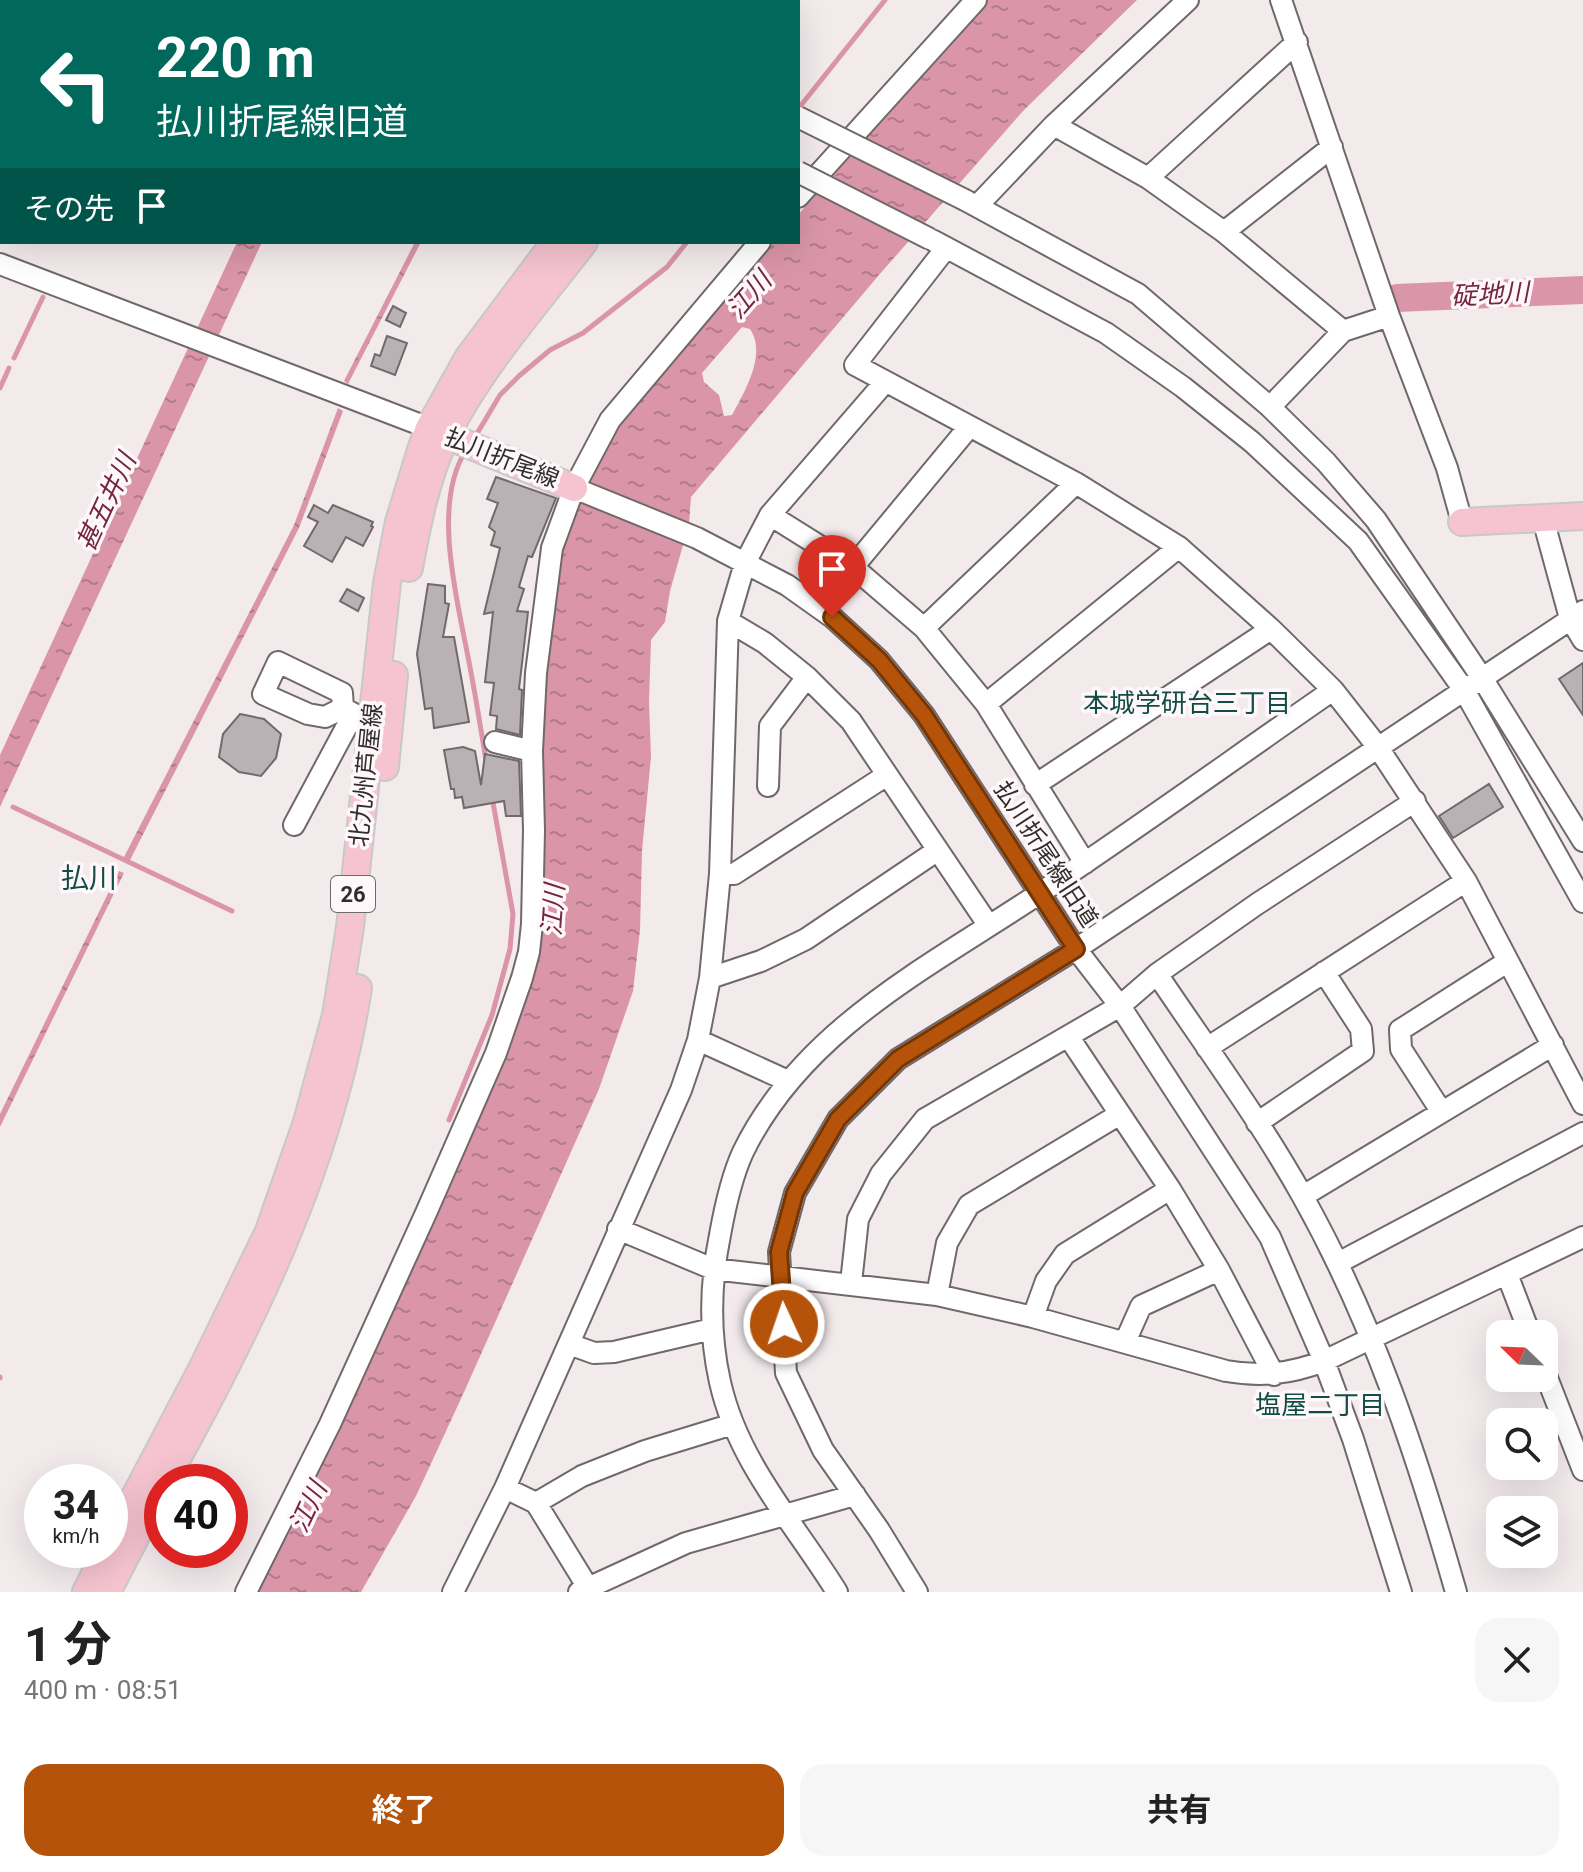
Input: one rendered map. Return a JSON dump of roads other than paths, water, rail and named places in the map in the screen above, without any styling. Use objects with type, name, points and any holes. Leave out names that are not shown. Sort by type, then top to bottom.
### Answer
[{"type":"main road","name":"北九州芦屋線","points":[[128,1510],[202,1369],[269,1231],[307,1122],[336,1015],[350,927],[365,718],[399,522],[468,358],[554,244]]},
{"type":"main road","name":"北九州芦屋線","points":[[437,433],[582,244]]},
{"type":"main road","name":"払川折尾線","points":[[437,433],[577,489]]},
{"type":"main road","points":[[1462,522],[1583,516]]},
{"type":"main road","name":"北九州芦屋線","points":[[174,1464],[285,1243],[323,1134],[355,1012],[366,939],[365,718]]},
{"type":"main road","name":"北九州芦屋線","points":[[107,1592],[144,1521]]},
{"type":"main road","points":[[86,1592],[98,1568]]},
{"type":"street","points":[[800,195],[976,0]]},
{"type":"street","points":[[971,203],[1188,0]]},
{"type":"street","points":[[1281,0],[1389,316],[1447,468],[1462,522]]},
{"type":"street","points":[[1148,178],[1297,42]]},
{"type":"street","points":[[800,118],[971,203],[1138,294],[1270,407],[1326,462],[1376,520],[1473,684],[1583,902]]},
{"type":"street","points":[[1054,125],[1148,178],[1224,232],[1343,331]]},
{"type":"street","points":[[1224,232],[1332,147]]},
{"type":"street","points":[[800,173],[1106,333],[1183,387],[1252,442],[1358,541],[1473,684],[1583,841]]},
{"type":"street","points":[[246,1592],[336,1411],[433,1199],[496,1053],[529,952],[536,673],[552,548],[610,420],[758,244]]},
{"type":"street","points":[[938,244],[855,365],[1076,483],[1179,547],[1271,629],[1333,690],[1377,746],[1466,881],[1583,1104]]},
{"type":"street","points":[[0,264],[437,433]]},
{"type":"street","points":[[1270,407],[1343,331],[1389,316]]},
{"type":"street","points":[[453,1592],[505,1488],[569,1344],[681,1090],[698,1040],[710,978],[720,874],[728,621],[745,563],[770,515],[885,382]]},
{"type":"street","points":[[853,567],[969,427]]},
{"type":"street","points":[[924,628],[1076,483]]},
{"type":"street","name":"払川折尾線旧道","points":[[577,489],[697,538],[787,585],[832,617],[879,660],[924,715],[1076,949],[1577,614]]},
{"type":"street","points":[[770,515],[853,567],[924,628],[986,704],[1085,863]]},
{"type":"street","points":[[1543,519],[1577,614],[1583,640]]},
{"type":"street","points":[[986,704],[1179,547]]},
{"type":"street","points":[[728,621],[765,643],[807,677],[851,721],[989,926]]},
{"type":"street","points":[[1035,785],[1271,629]]},
{"type":"street","points":[[768,786],[770,726],[807,677]]},
{"type":"street","points":[[837,1592],[757,1473],[733,1424],[720,1383],[712,1329],[713,1269],[727,1199],[742,1154],[764,1114],[788,1081],[859,1012],[1085,863],[1333,690]]},
{"type":"street","points":[[294,825],[347,726],[365,718]]},
{"type":"street","points":[[495,742],[532,751]]},
{"type":"street","points":[[720,874],[734,874],[887,775]]},
{"type":"street","points":[[851,1283],[858,1219],[881,1174],[925,1119],[1120,1006],[1157,974],[1257,904],[1415,801]]},
{"type":"street","points":[[710,978],[761,961],[806,939],[938,850]]},
{"type":"street","points":[[1207,1048],[1466,881]]},
{"type":"street","points":[[917,1592],[823,1450],[786,1373],[779,1252],[795,1193],[838,1119],[898,1059],[1076,949],[1120,1006],[1270,1237],[1324,1361],[1353,1439],[1401,1592]]},
{"type":"street","points":[[1441,1111],[1401,1049],[1400,1030],[1507,962]]},
{"type":"street","points":[[1257,1123],[1363,1051],[1361,1029],[1324,972]]},
{"type":"street","points":[[1157,974],[1303,1196],[1338,1263],[1373,1339],[1406,1426],[1456,1592]]},
{"type":"street","points":[[1068,1036],[1170,1189],[1219,1270],[1274,1375]]},
{"type":"street","points":[[698,1040],[788,1081]]},
{"type":"street","points":[[1303,1196],[1553,1045]]},
{"type":"street","points":[[937,1295],[947,1243],[969,1205],[1120,1114]]},
{"type":"street","points":[[1338,1263],[1583,1133]]},
{"type":"street","points":[[1033,1317],[1046,1281],[1065,1254],[1170,1189]]},
{"type":"street","points":[[618,1229],[713,1269],[937,1295],[1033,1317],[1249,1375],[1302,1370],[1324,1361],[1583,1237]]},
{"type":"street","points":[[1125,1342],[1141,1306],[1219,1270]]},
{"type":"street","points":[[1507,1274],[1525,1320]]},
{"type":"street","points":[[569,1344],[594,1353],[614,1352],[712,1329]]},
{"type":"street","points":[[1553,1392],[1583,1470]]},
{"type":"street","points":[[536,1503],[582,1476],[645,1451],[733,1424]]},
{"type":"street","points":[[505,1488],[536,1503],[583,1589],[686,1543],[855,1495]]},
{"type":"water","name":"江川","points":[[981,0],[1137,0],[1024,110],[691,497],[689,524],[670,591],[665,622],[651,640],[651,757],[633,991],[599,1089],[416,1496],[361,1592],[249,1592],[521,995],[537,759],[558,550],[597,450],[763,244],[800,244],[800,213]],"holes":[[[742,327],[750,329],[755,339],[755,361],[743,395],[732,415],[724,416],[719,395],[704,382],[702,373]]]},
{"type":"water","points":[[236,244],[261,244],[0,807],[0,755]]},
{"type":"water","points":[[414,244],[420,244],[348,384],[344,381]]},
{"type":"water","points":[[338,408],[343,411],[299,528],[129,862],[123,859],[294,525]]},
{"type":"water","points":[[119,871],[124,873],[0,1127],[0,1114]]},
{"type":"waterway","points":[[800,106],[885,0]]},
{"type":"waterway","points":[[475,437],[500,395],[519,376],[550,350],[583,333],[667,267],[685,244]]},
{"type":"waterway","name":"碇地川","points":[[1397,298],[1583,290]]},
{"type":"waterway","points":[[14,358],[43,297]]},
{"type":"waterway","points":[[0,388],[9,368]]},
{"type":"waterway","points":[[465,452],[455,474],[450,498],[450,553],[486,760]]},
{"type":"waterway","points":[[449,1120],[492,1015],[510,949],[513,914],[492,797]]},
{"type":"waterway","points":[[13,807],[232,911]]},
{"type":"district","name":"本城学研台三丁目","points":[[1187,703]]},
{"type":"district","name":"払川","points":[[89,878]]},
{"type":"district","name":"塩屋二丁目","points":[[1320,1405]]},
{"type":"water label","name":"甚五井川","points":[[106,502]]}]
